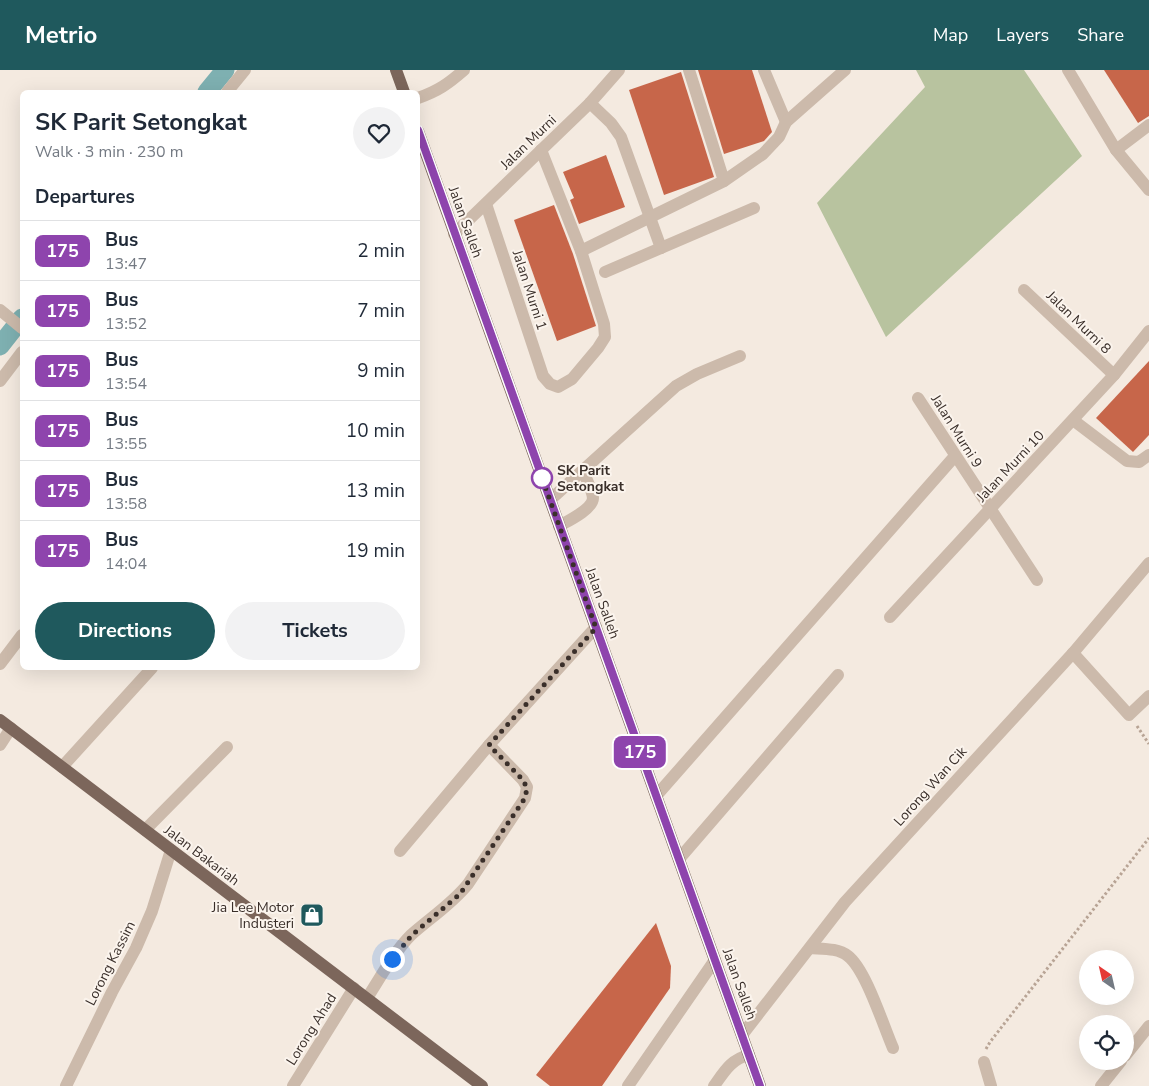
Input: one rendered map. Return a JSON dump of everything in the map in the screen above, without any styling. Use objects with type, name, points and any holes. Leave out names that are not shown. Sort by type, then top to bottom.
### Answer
[{"type":"main road","points":[[396,70],[403,90]]},
{"type":"main road","name":"Jalan Salleh","points":[[420,136],[760,1086]]},
{"type":"main road","name":"Jalan Bakariah","points":[[0,720],[482,1086]]},
{"type":"street","points":[[229,90],[245,70]]},
{"type":"street","points":[[420,97],[436,92],[464,70]]},
{"type":"street","name":"Jalan Murni","points":[[454,234],[590,103],[619,70]]},
{"type":"street","points":[[689,70],[724,181]]},
{"type":"street","points":[[764,70],[786,122]]},
{"type":"street","points":[[541,150],[581,251],[724,181],[763,154],[778,137],[786,122],[845,70]]},
{"type":"street","points":[[1068,70],[1116,150],[1149,190]]},
{"type":"street","points":[[590,103],[621,137],[661,248]]},
{"type":"street","points":[[1116,150],[1149,125]]},
{"type":"street","name":"Jalan Murni 1","points":[[486,204],[543,376],[550,384],[558,387],[572,379],[605,337],[604,324],[581,251]]},
{"type":"street","points":[[605,272],[754,208]]},
{"type":"street","name":"Jalan Murni 8","points":[[1024,290],[1114,375]]},
{"type":"street","points":[[0,310],[19,325]]},
{"type":"street","name":"Jalan Murni 10","points":[[890,618],[1114,375],[1149,331]]},
{"type":"street","points":[[0,381],[20,355]]},
{"type":"street","points":[[550,500],[676,386],[697,374],[740,356]]},
{"type":"street","name":"Jalan Murni 9","points":[[918,398],[1037,580]]},
{"type":"street","points":[[1073,420],[1127,462],[1139,462],[1149,455]]},
{"type":"street","points":[[656,796],[955,456]]},
{"type":"street","points":[[559,526],[588,508],[592,502],[593,497],[583,471]]},
{"type":"street","name":"Lorong Wan Cik","points":[[742,1035],[845,902],[1073,653],[1149,563]]},
{"type":"street","points":[[400,851],[489,745],[596,628]]},
{"type":"street","points":[[0,664],[20,638]]},
{"type":"street","points":[[1073,653],[1129,715],[1149,696]]},
{"type":"street","points":[[62,767],[150,670]]},
{"type":"street","points":[[679,859],[838,675]]},
{"type":"street","points":[[0,745],[11,728]]},
{"type":"street","points":[[367,998],[401,946],[460,894],[468,884],[525,798],[527,788],[523,780],[489,745]]},
{"type":"street","points":[[145,830],[227,747]]},
{"type":"street","name":"Lorong Kassim","points":[[66,1086],[139,941],[152,911],[171,850]]},
{"type":"street","points":[[810,948],[835,950],[847,956],[860,968],[893,1048]]},
{"type":"street","points":[[628,1086],[715,960]]},
{"type":"street","name":"Lorong Ahad","points":[[293,1086],[354,988]]},
{"type":"street","points":[[1134,1045],[1149,1026]]},
{"type":"street","points":[[714,1086],[727,1067],[739,1058],[749,1055]]},
{"type":"street","points":[[984,1062],[991,1086]]},
{"type":"street","points":[[1101,1086],[1114,1070]]},
{"type":"path","points":[[1129,715],[1149,744]]},
{"type":"path","points":[[984,1062],[985,1051],[990,1042],[1149,838]]},
{"type":"green space","points":[[916,70],[1024,70],[1082,156],[886,337],[817,203],[925,87]]},
{"type":"building","points":[[698,70],[752,70],[772,132],[764,141],[724,154]]},
{"type":"building","points":[[1104,70],[1149,70],[1149,116],[1138,123]]},
{"type":"building","points":[[681,72],[714,177],[664,195],[629,90]]},
{"type":"building","points":[[606,155],[625,207],[579,224],[570,200],[574,198],[563,172]]},
{"type":"building","points":[[554,205],[573,254],[596,326],[557,341],[514,220]]},
{"type":"building","points":[[1149,361],[1149,435],[1133,452],[1096,418]]},
{"type":"building","points":[[656,923],[671,966],[670,988],[602,1086],[550,1086],[536,1075]]},
{"type":"waterway","points":[[209,90],[225,70]]},
{"type":"waterway","points":[[0,346],[20,321]]},
{"type":"bus line","name":"175","points":[[420,136],[760,1086]]},
{"type":"place","name":"SK Parit Setongkat","points":[[542,478]]},
{"type":"place","name":"Jia Lee Motor Industeri","points":[[312,915]]},
{"type":"route","points":[[392,959],[412,935],[460,894],[525,798],[527,788],[523,780],[489,745],[596,628],[542,478]]}]
